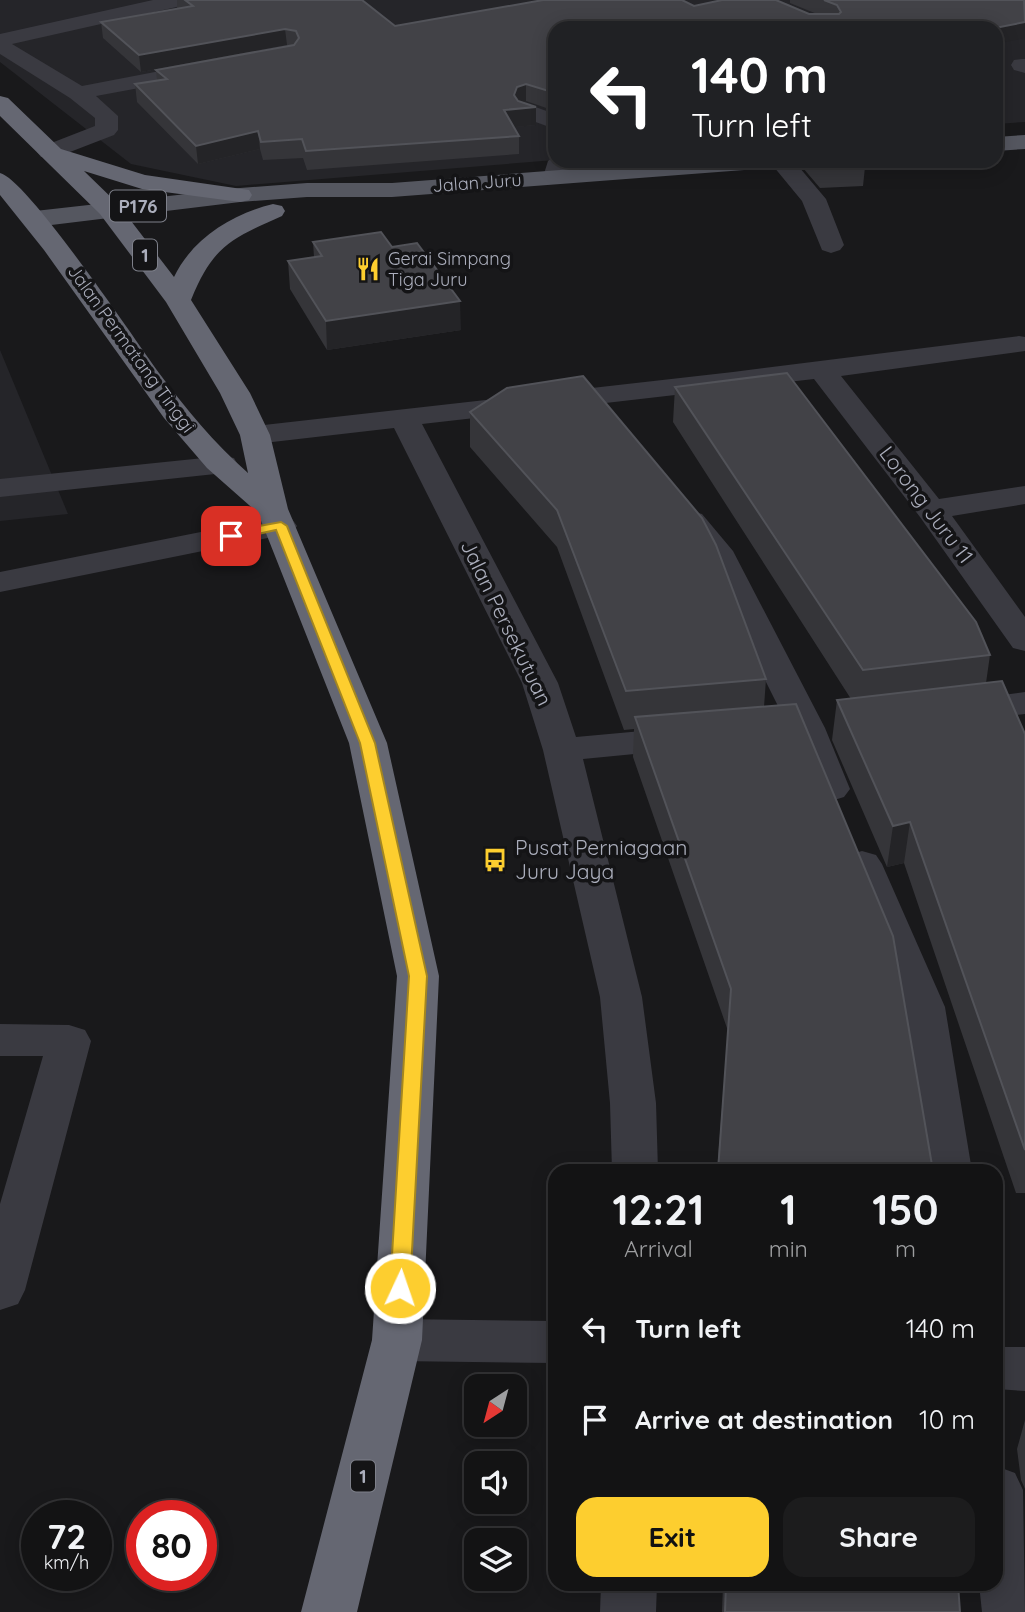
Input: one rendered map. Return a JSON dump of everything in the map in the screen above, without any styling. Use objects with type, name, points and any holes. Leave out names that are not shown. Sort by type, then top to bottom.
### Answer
[{"type":"highway","name":"Jalan Permatang Tinggi","points":[[0,103],[118,219],[178,300],[234,393],[255,435],[276,517],[368,743],[418,976],[397,1340],[329,1612]]},
{"type":"highway","points":[[49,152],[142,182],[240,195]]},
{"type":"highway","name":"Jalan Permatang Tinggi","points":[[0,180],[44,230],[202,445],[276,517]]},
{"type":"highway","points":[[178,300],[195,263],[212,244],[242,225],[273,211]]},
{"type":"main road","points":[[1003,144],[1025,142]]},
{"type":"main road","name":"Jalan Juru","points":[[118,219],[273,211],[392,190],[585,168]]},
{"type":"main road","name":"Jalan Juru","points":[[44,230],[118,219],[240,195],[307,190],[392,190]]},
{"type":"street","points":[[0,40],[181,0]]},
{"type":"street","points":[[0,46],[78,93],[107,116],[106,130],[49,152]]},
{"type":"street","points":[[11,76],[33,66]]},
{"type":"street","points":[[78,93],[222,66]]},
{"type":"street","points":[[527,111],[548,119]]},
{"type":"street","points":[[787,168],[814,199],[831,245]]},
{"type":"street","points":[[255,435],[587,395],[823,372],[1019,344]]},
{"type":"street","name":"Lorong Juru 11","points":[[823,372],[932,510],[1025,641]]},
{"type":"street","points":[[587,395],[613,427]]},
{"type":"street","name":"Jalan Persekutuan","points":[[403,417],[540,683],[562,750],[621,997],[633,1102],[635,1164]]},
{"type":"street","points":[[4,479],[223,465]]},
{"type":"street","points":[[932,510],[1025,495]]},
{"type":"street","points":[[674,499],[717,551],[821,726],[815,751],[923,1007],[948,1164]]},
{"type":"street","points":[[0,582],[276,517]]},
{"type":"street","points":[[930,714],[1025,703]]},
{"type":"street","points":[[766,731],[821,726]]},
{"type":"street","points":[[562,750],[725,735]]},
{"type":"street","points":[[0,1040],[69,1041],[0,1290]]},
{"type":"street","points":[[397,1340],[548,1342]]},
{"type":"street","points":[[1003,1368],[1025,1369]]},
{"type":"street","points":[[1003,1551],[1010,1612]]},
{"type":"street","points":[[628,1612],[629,1591]]},
{"type":"shaded area","points":[[0,0],[1025,0],[1025,122],[1003,124],[1003,21],[548,21],[548,161],[236,186],[131,164],[0,62]]},
{"type":"shaded area","points":[[0,350],[68,514],[0,521]]},
{"type":"building","points":[[185,0],[362,0],[395,26],[543,0],[682,0],[694,6],[722,0],[776,0],[809,14],[839,14],[841,12],[837,5],[824,0],[1024,0],[1025,22],[1003,26],[1003,21],[548,21],[548,91],[526,84],[517,87],[514,95],[518,101],[536,107],[504,110],[519,136],[306,151],[302,139],[261,142],[258,131],[196,146],[135,84],[167,79],[156,70],[294,45],[299,38],[296,31],[285,29],[139,55],[101,22],[193,6]]},
{"type":"building","points":[[381,232],[392,247],[417,243],[460,301],[326,321],[288,261],[322,256],[313,242]]},
{"type":"building","points":[[787,373],[976,622],[990,655],[863,670],[675,387]]},
{"type":"building","points":[[583,376],[702,518],[716,545],[766,679],[626,691],[557,510],[470,412],[507,388]]},
{"type":"building","points":[[1002,681],[1025,734],[1025,1150],[910,822],[893,826],[837,700]]},
{"type":"building","points":[[796,704],[893,936],[932,1164],[718,1164],[731,989],[635,717]]},
{"type":"building","points":[[726,1591],[958,1591],[960,1612],[725,1612]]},
{"type":"place","name":"Gerai Simpang Tiga Juru","points":[[368,269]]},
{"type":"place","name":"Pusat Perniagaan Juru Jaya","points":[[495,860]]},
{"type":"route","points":[[231,536],[281,526],[368,743],[418,976],[400,1288]]}]
